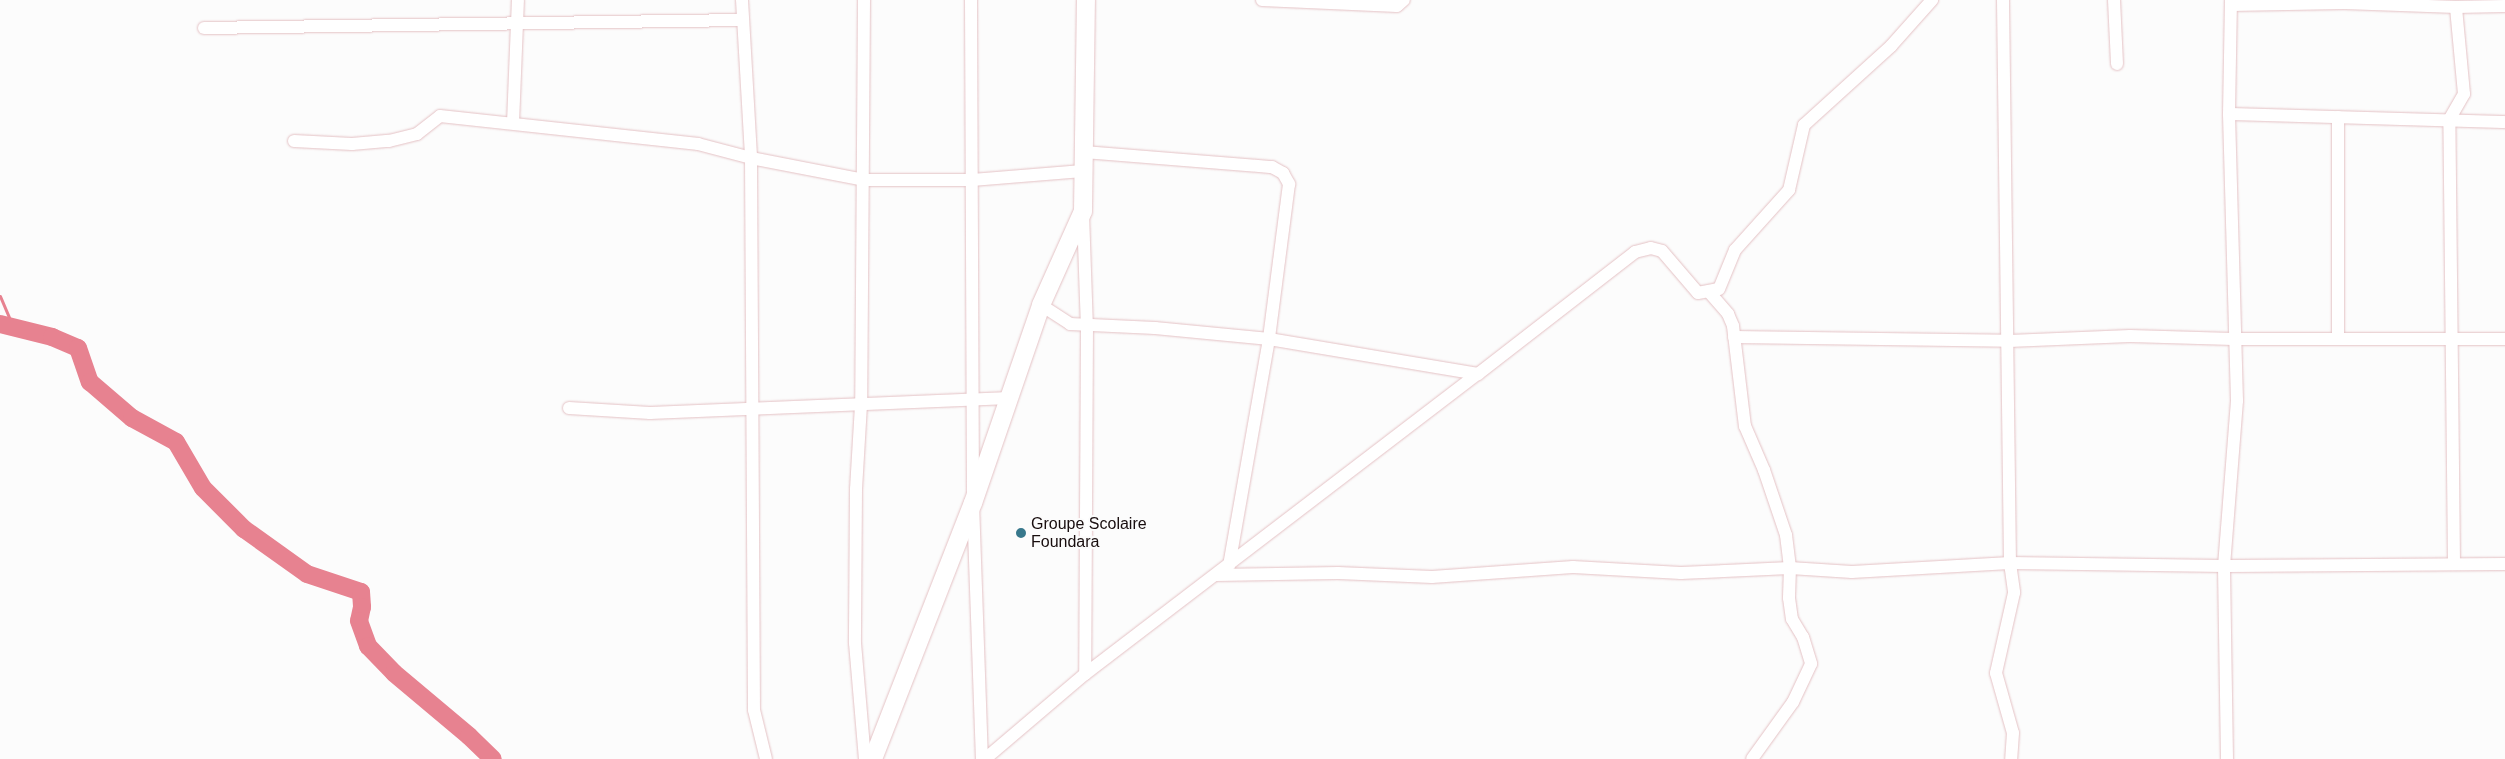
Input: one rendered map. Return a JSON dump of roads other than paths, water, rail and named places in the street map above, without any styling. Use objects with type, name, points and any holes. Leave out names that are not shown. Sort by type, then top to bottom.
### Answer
[{"type":"street","points":[[514,123],[518,0]]},
{"type":"street","points":[[742,0],[751,158],[750,408],[754,710],[766,759]]},
{"type":"street","points":[[864,0],[861,405],[856,489],[855,643],[865,759]]},
{"type":"street","points":[[972,0],[973,503],[983,759]]},
{"type":"street","points":[[1085,674],[1087,326],[1083,171],[1086,0]]},
{"type":"street","points":[[1262,0],[1315,0],[1397,6],[1404,0]]},
{"type":"street","points":[[983,759],[1085,674],[1635,252],[1651,248],[1662,250],[1698,293],[1710,293],[1719,289],[1735,250],[1788,190],[1804,125],[1891,46],[1932,0]]},
{"type":"street","points":[[2003,0],[2010,564],[2014,593],[1996,673],[2013,733],[2011,759]]},
{"type":"street","points":[[2114,0],[2117,64]]},
{"type":"street","points":[[2227,759],[2224,566],[2236,401],[2229,114],[2231,2],[2344,1],[2456,7],[2505,6]]},
{"type":"street","points":[[2454,563],[2449,120],[2464,94],[2456,7]]},
{"type":"street","points":[[204,28],[742,20]]},
{"type":"street","points":[[2229,114],[2505,122]]},
{"type":"street","points":[[294,141],[352,144],[390,141],[417,134],[440,116],[698,144],[751,158],[864,180],[972,180],[1083,171]]},
{"type":"street","points":[[2338,117],[2338,339]]},
{"type":"street","points":[[1084,152],[1272,167],[1283,173],[1289,184],[1269,339],[1228,565]]},
{"type":"street","points":[[873,759],[973,503],[1041,304],[1083,211]]},
{"type":"street","points":[[1710,293],[1728,314],[1734,337],[1745,426],[1776,502],[1786,535],[1790,568],[1789,598],[1792,619],[1803,637],[1811,664],[1793,702],[1752,759]]},
{"type":"street","points":[[1041,304],[1070,324],[1155,328],[1269,339],[1478,374]]},
{"type":"street","points":[[1734,337],[2008,341],[2130,336],[2233,339],[2505,339]]},
{"type":"street","points":[[569,408],[650,413],[1010,398]]},
{"type":"street","points":[[1216,575],[1338,573],[1432,577],[1573,567],[1681,574],[1790,568],[1852,572],[2010,564],[2224,566],[2505,564]]},
{"type":"waterway","points":[[0,296],[13,327]]},
{"type":"waterway","points":[[0,324],[52,337],[78,348],[90,382],[132,418],[176,442],[203,488],[244,529],[307,574],[361,592],[362,607],[359,621],[368,646],[394,673],[469,736],[493,759]]},
{"type":"place","name":"Groupe Scolaire Foundara","points":[[1021,533]]}]
